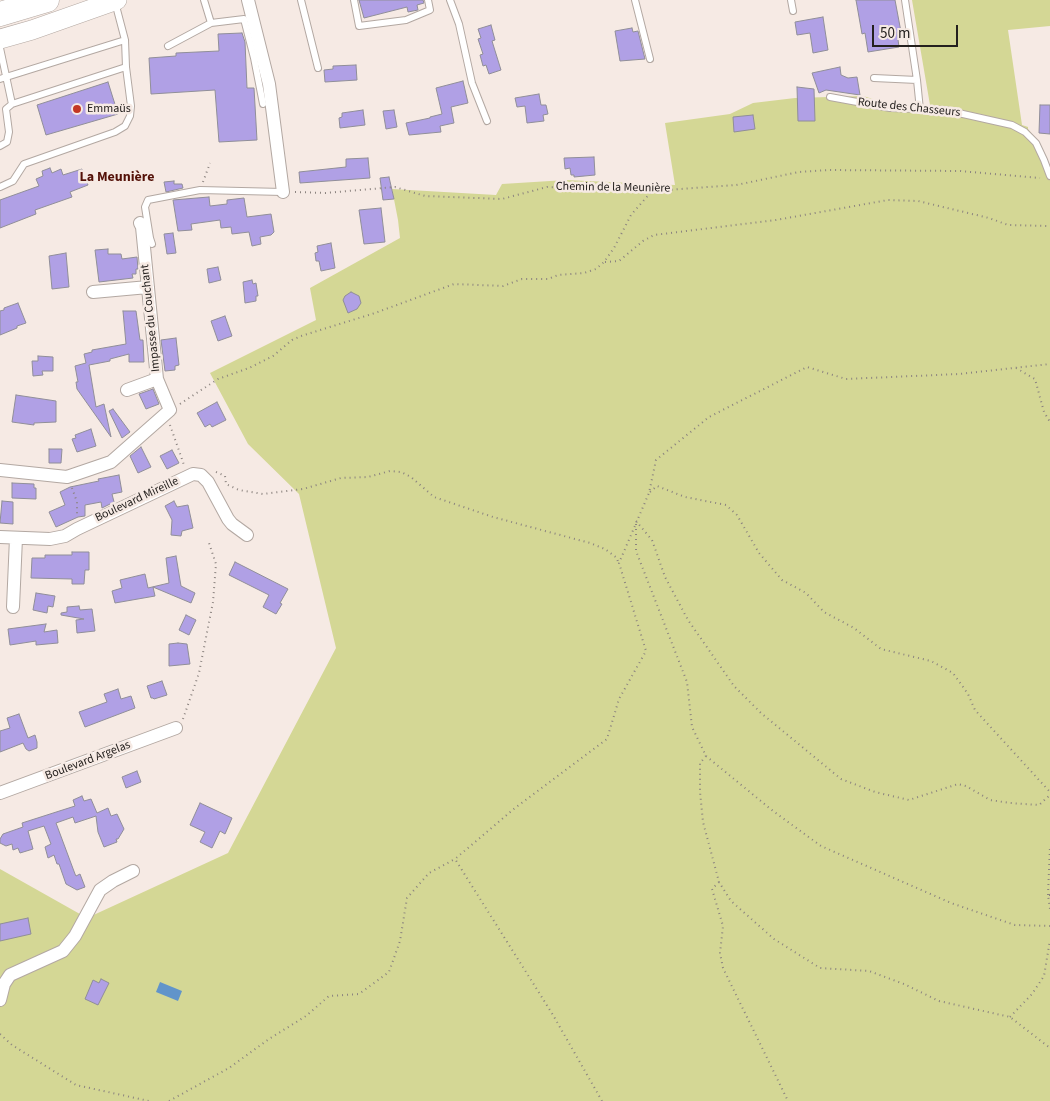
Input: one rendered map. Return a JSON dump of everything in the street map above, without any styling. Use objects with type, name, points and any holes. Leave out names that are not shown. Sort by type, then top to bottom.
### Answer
[{"type":"highway","points":[[0,14],[47,0]]},
{"type":"street","points":[[0,39],[32,30],[116,0]]},
{"type":"street","points":[[248,0],[269,84],[283,192]]},
{"type":"street","name":"Impasse du Couchant","points":[[140,223],[157,379],[170,410]]},
{"type":"street","points":[[93,292],[148,287]]},
{"type":"street","points":[[127,390],[157,379]]},
{"type":"street","points":[[0,470],[67,477],[111,462],[170,410]]},
{"type":"street","name":"Boulevard Mireille","points":[[0,537],[50,538],[65,536],[188,476],[193,474],[201,475]]},
{"type":"street","points":[[201,475],[213,490],[228,519],[247,535]]},
{"type":"street","points":[[13,607],[16,538]]},
{"type":"street","name":"Boulevard Argelas","points":[[0,793],[176,728]]},
{"type":"street","points":[[0,1000],[4,984],[10,975],[63,951],[75,936],[100,890],[133,871]]},
{"type":"lane","points":[[0,187],[13,181],[24,164],[115,132],[125,126],[130,116],[131,106],[125,40],[116,0]]},
{"type":"lane","points":[[204,0],[211,23]]},
{"type":"lane","points":[[301,0],[318,68]]},
{"type":"lane","points":[[354,0],[359,26],[406,20],[430,10],[428,0]]},
{"type":"lane","points":[[450,0],[459,24],[472,83],[487,121]]},
{"type":"lane","points":[[634,0],[650,59]]},
{"type":"lane","points":[[791,0],[792,11]]},
{"type":"lane","points":[[905,0],[920,110]]},
{"type":"lane","points":[[168,46],[211,23],[244,19],[263,104]]},
{"type":"lane","points":[[3,78],[125,40]]},
{"type":"lane","points":[[0,48],[3,78],[12,104]]},
{"type":"lane","points":[[0,146],[7,142],[9,132],[6,109],[12,104],[126,67]]},
{"type":"lane","points":[[874,78],[917,80]]},
{"type":"lane","name":"Route des Chasseurs","points":[[830,97],[890,108],[945,110],[1012,125],[1025,132],[1036,144],[1044,160],[1047,177]]},
{"type":"lane","points":[[152,244],[145,207],[148,200],[200,190],[283,192]]},
{"type":"path","points":[[200,190],[210,163]]},
{"type":"path","name":"Chemin de la Meunière","points":[[283,192],[325,193],[395,187],[425,196],[502,199],[547,187],[652,191],[736,185],[800,172],[828,170],[960,170],[1047,177]]},
{"type":"path","points":[[188,476],[169,422],[170,410],[218,379],[249,368],[273,356],[292,340],[375,313],[454,284],[503,286],[522,279],[548,279],[558,275],[584,273],[596,269],[604,262],[614,248],[631,215],[652,191]]},
{"type":"path","points":[[604,262],[619,261],[643,241],[654,235],[776,220],[888,200],[918,201],[970,213],[1008,225],[1050,226]]},
{"type":"path","points":[[619,562],[649,493],[656,460],[709,417],[807,367],[846,379],[959,374],[1050,364]]},
{"type":"path","points":[[1014,367],[1035,380],[1044,412],[1050,422]]},
{"type":"path","points":[[169,1101],[229,1068],[269,1038],[306,1016],[329,996],[359,994],[389,972],[400,941],[407,898],[429,873],[455,859],[516,808],[608,739],[619,699],[646,652],[619,562],[606,548],[590,542],[493,517],[434,497],[411,477],[401,472],[390,471],[368,477],[341,478],[303,489],[263,494],[240,490],[226,484],[225,476],[221,473],[215,472],[201,475]]},
{"type":"path","points":[[67,477],[78,502],[77,529]]},
{"type":"path","points":[[636,522],[652,540],[665,577],[688,620],[734,686],[761,713],[842,779],[875,792],[909,800],[958,784],[966,786],[990,800],[1010,803],[1038,805],[1050,794],[975,710],[968,694],[953,673],[931,661],[881,649],[854,628],[824,612],[806,593],[782,580],[760,553],[737,515],[726,504],[685,497],[657,486],[649,493]]},
{"type":"path","points":[[636,522],[636,551],[686,682],[692,727],[706,756],[772,810],[821,846],[960,906],[1015,925],[1050,926]]},
{"type":"path","points":[[176,728],[181,725],[199,673],[212,602],[216,564],[208,540]]},
{"type":"path","points":[[706,756],[700,763],[703,822],[719,882],[731,901],[774,939],[820,968],[869,972],[904,984],[939,1001],[1010,1017],[1050,1048]]},
{"type":"path","points":[[1050,846],[1050,909]]},
{"type":"path","points":[[455,859],[553,1015],[602,1101]]},
{"type":"path","points":[[719,882],[712,889],[724,926],[720,953],[723,968],[788,1101]]},
{"type":"path","points":[[1010,1017],[1032,994],[1044,976],[1050,940]]},
{"type":"path","points":[[0,1034],[12,1045],[76,1085],[149,1101]]},
{"type":"green space","points":[[912,0],[1050,0],[1050,26],[1008,30],[1022,125],[1028,127],[1050,166],[1050,1101],[0,1101],[0,869],[87,918],[228,853],[336,648],[299,494],[248,444],[210,373],[316,320],[310,288],[400,238],[392,189],[496,195],[502,184],[566,180],[675,185],[665,123],[730,114],[753,103],[795,98],[863,96],[896,106],[930,105]]},
{"type":"water","points":[[160,982],[182,991],[178,1001],[156,992]]},
{"type":"building","points":[[359,0],[423,0],[424,3],[417,5],[418,10],[408,12],[407,7],[364,18]]},
{"type":"building","points":[[856,0],[895,0],[901,32],[897,32],[899,47],[868,52],[865,33],[862,34]]},
{"type":"building","points":[[823,17],[828,50],[813,53],[810,33],[797,35],[795,22]]},
{"type":"building","points":[[491,25],[495,40],[492,41],[501,70],[489,74],[486,65],[483,66],[480,55],[483,54],[478,39],[481,38],[478,29]]},
{"type":"building","points":[[632,28],[633,32],[638,31],[645,59],[620,61],[615,31]]},
{"type":"building","points":[[242,33],[245,42],[247,88],[254,88],[257,140],[219,142],[215,90],[151,94],[149,58],[176,56],[176,53],[219,51],[218,34]]},
{"type":"building","points":[[356,65],[357,80],[325,82],[324,70],[333,69],[333,66]]},
{"type":"building","points":[[840,67],[841,75],[848,78],[857,77],[860,95],[826,90],[819,93],[812,73]]},
{"type":"building","points":[[463,81],[468,103],[451,107],[454,123],[440,126],[441,132],[409,135],[406,123],[442,114],[436,88]]},
{"type":"building","name":"Emmaüs","points":[[108,82],[118,114],[46,135],[37,105]]},
{"type":"building","points":[[797,87],[814,89],[815,121],[798,121]]},
{"type":"building","points":[[539,94],[541,105],[546,105],[548,114],[543,115],[544,121],[527,123],[525,106],[517,107],[515,98]]},
{"type":"building","points":[[1040,105],[1050,105],[1050,134],[1039,133]]},
{"type":"building","points":[[363,110],[365,125],[340,128],[339,118],[342,117],[342,113]]},
{"type":"building","points":[[394,110],[397,127],[386,129],[383,111]]},
{"type":"building","points":[[753,115],[755,129],[734,132],[733,117]]},
{"type":"building","points":[[594,157],[595,175],[574,177],[574,175],[571,175],[570,168],[565,169],[564,158]]},
{"type":"building","points":[[368,158],[370,178],[300,183],[299,172],[346,167],[346,159]]},
{"type":"building","points":[[50,168],[52,173],[61,169],[63,175],[82,169],[88,185],[70,192],[72,197],[35,210],[36,214],[0,228],[0,200],[39,186],[36,179],[43,176],[42,171]]},
{"type":"building","points":[[389,177],[394,199],[383,200],[380,178]]},
{"type":"building","points":[[174,181],[174,184],[182,184],[183,188],[166,192],[164,182]]},
{"type":"building","points":[[209,197],[210,206],[227,204],[227,200],[244,198],[247,217],[271,214],[274,232],[271,235],[260,237],[261,244],[252,246],[249,232],[232,234],[231,227],[221,228],[220,220],[191,224],[192,230],[178,231],[173,200]]},
{"type":"building","points":[[381,208],[385,242],[364,244],[359,210]]},
{"type":"building","points":[[173,233],[176,253],[167,254],[164,234]]},
{"type":"building","points":[[331,243],[335,268],[321,271],[319,261],[316,261],[315,253],[318,252],[317,246]]},
{"type":"building","points":[[108,249],[108,254],[121,254],[122,259],[137,257],[138,269],[136,269],[136,274],[132,274],[133,278],[99,282],[95,250]]},
{"type":"building","points":[[66,253],[69,287],[52,289],[49,256]]},
{"type":"building","points":[[218,267],[221,280],[209,283],[207,269]]},
{"type":"building","points":[[252,280],[253,284],[256,283],[258,296],[256,296],[256,301],[245,303],[243,282]]},
{"type":"building","points":[[351,292],[359,296],[361,303],[357,309],[348,313],[343,300]]},
{"type":"building","points":[[18,303],[26,323],[0,335],[0,311]]},
{"type":"building","points":[[123,311],[136,311],[140,340],[143,340],[144,362],[129,362],[129,354],[110,359],[110,361],[89,365],[96,407],[104,404],[111,437],[77,389],[76,382],[78,382],[75,366],[86,363],[84,354],[92,352],[92,350],[126,344]]},
{"type":"building","points":[[225,316],[232,336],[218,341],[211,321]]},
{"type":"building","points":[[176,338],[179,365],[175,366],[175,370],[165,371],[161,340]]},
{"type":"building","points":[[38,356],[53,357],[53,371],[42,371],[43,375],[33,376],[32,361],[38,361]]},
{"type":"building","points":[[153,389],[159,404],[146,409],[139,394]]},
{"type":"building","points":[[16,395],[56,401],[56,422],[34,423],[34,425],[12,422]]},
{"type":"building","points":[[217,402],[226,420],[212,427],[210,424],[205,427],[197,413]]},
{"type":"building","points":[[113,409],[130,432],[122,438],[109,411]]},
{"type":"building","points":[[91,429],[96,446],[77,452],[72,439],[76,438],[75,435]]},
{"type":"building","points":[[141,447],[151,467],[138,473],[130,456]]},
{"type":"building","points":[[49,449],[62,449],[61,463],[49,463]]},
{"type":"building","points":[[172,450],[179,463],[167,469],[160,456]]},
{"type":"building","points":[[119,475],[122,492],[112,494],[114,502],[102,508],[101,502],[85,505],[85,516],[78,517],[56,527],[49,512],[65,505],[60,492],[70,487]]},
{"type":"building","points":[[12,483],[34,484],[36,499],[12,498]]},
{"type":"building","points":[[2,501],[13,502],[13,524],[0,523]]},
{"type":"building","points":[[174,501],[177,507],[188,505],[193,528],[182,531],[181,536],[171,535],[172,520],[165,506]]},
{"type":"building","points":[[72,552],[89,552],[89,570],[85,570],[84,584],[72,584],[72,579],[31,578],[32,558],[45,558],[45,555],[72,555]]},
{"type":"building","points":[[176,556],[181,586],[195,593],[191,603],[153,587],[155,596],[115,603],[112,591],[122,588],[120,580],[145,574],[148,588],[169,583],[166,558]]},
{"type":"building","points":[[235,562],[288,589],[276,614],[263,607],[269,595],[229,575]]},
{"type":"building","points":[[36,593],[55,596],[53,607],[48,606],[47,613],[33,610]]},
{"type":"building","points":[[79,606],[80,610],[92,609],[95,631],[77,633],[76,620],[84,619],[61,615],[61,613],[67,612],[67,607]]},
{"type":"building","points":[[186,615],[196,620],[189,635],[179,630]]},
{"type":"building","points":[[46,624],[44,632],[57,630],[58,643],[36,645],[36,641],[10,645],[8,629]]},
{"type":"building","points":[[169,644],[187,644],[190,664],[169,666]]},
{"type":"building","points":[[162,681],[167,695],[154,699],[151,698],[147,686]]},
{"type":"building","points":[[118,689],[121,699],[131,696],[135,708],[85,727],[79,712],[107,702],[104,694]]},
{"type":"building","points":[[19,714],[28,738],[35,735],[37,748],[29,751],[23,743],[0,752],[0,731],[10,728],[7,718]]},
{"type":"building","points":[[137,771],[141,782],[126,788],[122,777]]},
{"type":"building","points":[[82,796],[84,801],[91,799],[97,813],[108,808],[111,816],[117,814],[124,829],[118,839],[116,839],[117,842],[104,847],[98,832],[96,816],[75,823],[73,817],[56,823],[75,874],[76,876],[80,874],[85,887],[77,890],[66,884],[54,855],[48,858],[45,847],[51,844],[44,826],[28,831],[33,849],[20,853],[18,848],[13,850],[12,844],[6,846],[0,843],[3,834],[23,827],[22,823],[75,806],[73,800]]},
{"type":"building","points":[[200,803],[232,818],[225,834],[220,831],[212,848],[200,842],[205,832],[190,825]]},
{"type":"building","points":[[28,918],[31,934],[0,941],[0,924]]},
{"type":"building","points":[[101,979],[109,983],[98,1005],[85,999],[93,980],[99,983]]},
{"type":"place","name":"Emmaüs","points":[[77,109]]},
{"type":"district","name":"La Meunière","points":[[117,178]]}]
